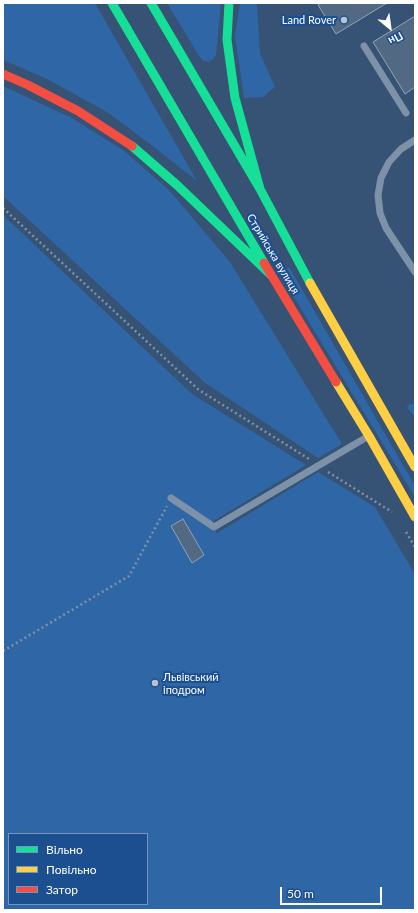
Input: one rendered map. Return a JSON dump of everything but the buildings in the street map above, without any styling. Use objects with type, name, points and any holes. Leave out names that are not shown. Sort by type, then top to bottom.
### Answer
[{"type":"main road","name":"Стрийська вулиця","points":[[112,3],[271,275],[369,436],[415,517]]},
{"type":"main road","points":[[151,3],[260,188]]},
{"type":"main road","points":[[229,3],[227,40],[235,98],[260,188]]},
{"type":"main road","points":[[3,74],[78,111],[132,146],[177,185],[271,275]]},
{"type":"main road","name":"Стрийська вулиця","points":[[260,188],[415,467]]},
{"type":"lane","points":[[364,46],[406,112]]},
{"type":"lane","points":[[415,140],[401,149],[389,162],[381,178],[378,195],[380,213],[386,228],[415,272]]},
{"type":"lane","points":[[171,498],[214,527],[369,436]]},
{"type":"path","points":[[3,208],[199,390],[393,512]]},
{"type":"path","points":[[3,651],[129,576],[171,498]]},
{"type":"path","points":[[404,530],[415,547]]},
{"type":"shaded area","points":[[3,3],[95,3],[197,181],[107,112],[47,79],[3,60]]},
{"type":"shaded area","points":[[167,3],[221,3],[216,55],[213,59],[209,62],[203,61]]},
{"type":"shaded area","points":[[240,3],[257,3],[260,53],[275,87],[263,97],[244,98],[235,36]]},
{"type":"shaded area","points":[[3,86],[72,118],[123,150],[169,190],[230,262],[342,444],[318,458],[204,382],[3,196]]},
{"type":"shaded area","name":"Львівський іподром","points":[[3,215],[192,394],[306,465],[212,522],[217,533],[318,472],[375,507],[415,574],[415,910],[3,910]]},
{"type":"shaded area","points":[[289,267],[415,486],[415,497],[280,274]]},
{"type":"shaded area","points":[[410,404],[415,405],[415,417],[407,407]]},
{"type":"traffic: fast","points":[[112,3],[264,263]]},
{"type":"traffic: fast","points":[[151,3],[260,189],[310,283]]},
{"type":"traffic: fast","points":[[229,3],[227,40],[235,98],[260,189]]},
{"type":"traffic: fast","points":[[132,146],[177,185],[271,275]]},
{"type":"traffic: slow","points":[[310,283],[415,467]]},
{"type":"traffic: slow","points":[[336,382],[369,436],[415,517]]},
{"type":"traffic: jam","points":[[3,74],[78,111],[132,146]]},
{"type":"traffic: jam","points":[[264,263],[336,382]]},
{"type":"place","name":"Land Rover","points":[[344,20]]},
{"type":"place","name":"Львівський іподром","points":[[155,683]]}]
